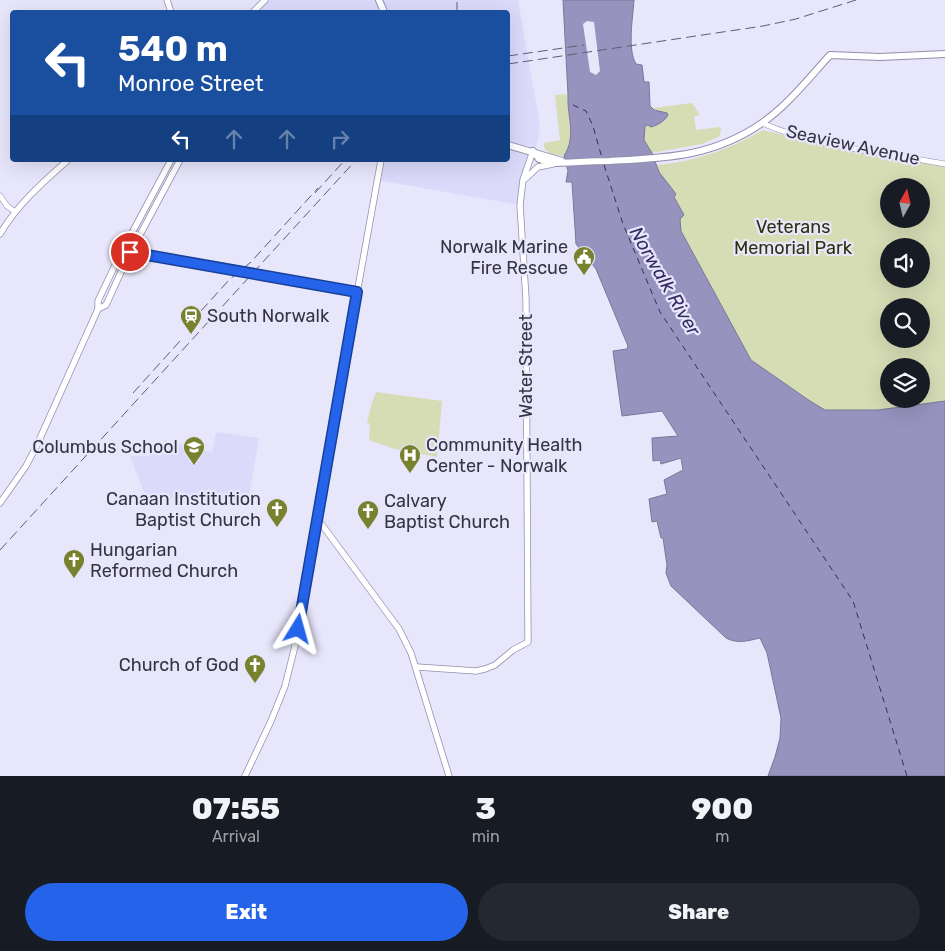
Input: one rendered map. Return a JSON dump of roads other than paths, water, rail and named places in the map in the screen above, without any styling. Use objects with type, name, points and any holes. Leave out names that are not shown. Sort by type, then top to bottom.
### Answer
[{"type":"main road","points":[[255,10],[265,0]]},
{"type":"main road","points":[[523,180],[538,167],[558,163],[685,156],[730,141],[762,123],[784,105],[830,55],[880,57],[945,54]]},
{"type":"main road","points":[[510,145],[566,162]]},
{"type":"main road","points":[[533,151],[536,157],[541,160],[558,163]]},
{"type":"main road","name":"Water Street","points":[[417,667],[476,671],[485,669],[495,665],[513,650],[528,642],[526,299],[520,205],[523,180],[533,151]]},
{"type":"main road","points":[[0,234],[14,212],[37,187],[66,162]]},
{"type":"main road","points":[[0,503],[26,466],[37,445],[98,310],[98,301],[122,251],[170,162]]},
{"type":"main road","points":[[98,310],[106,305],[130,252],[179,162]]},
{"type":"main road","points":[[245,776],[280,700],[295,646],[381,162]]},
{"type":"main road","points":[[317,518],[399,629],[417,667],[449,776]]},
{"type":"street","name":"Seaview Avenue","points":[[762,123],[780,131],[819,142],[945,164]]},
{"type":"street","points":[[0,196],[14,212]]},
{"type":"street","points":[[122,251],[357,292]]},
{"type":"water","name":"Norwalk River","points":[[563,0],[634,0],[631,33],[633,58],[636,64],[642,65],[644,82],[649,82],[650,106],[654,110],[667,113],[668,115],[656,125],[651,127],[645,126],[644,140],[652,153],[659,172],[676,194],[674,197],[684,215],[680,219],[681,231],[751,360],[825,410],[930,408],[930,403],[945,401],[945,776],[768,776],[780,738],[781,718],[767,653],[760,638],[739,641],[726,638],[671,586],[666,573],[667,565],[663,538],[661,538],[657,521],[652,522],[649,499],[667,494],[664,480],[683,470],[681,458],[661,464],[660,460],[653,461],[652,438],[678,436],[662,411],[622,416],[613,351],[627,349],[628,346],[596,269],[576,244],[572,182],[566,182],[568,171],[564,156],[571,134]]},
{"type":"railway","points":[[457,0],[457,10]]},
{"type":"railway","points":[[510,64],[763,26],[796,19],[856,0]]},
{"type":"railway","points":[[510,56],[584,45]]},
{"type":"railway","points":[[315,193],[343,162]]},
{"type":"railway","points":[[0,550],[354,162]]},
{"type":"railway","points":[[191,322],[229,280],[251,262],[318,188]]},
{"type":"railway","points":[[133,393],[180,341]]},
{"type":"place","name":"Norwalk Marine Fire Rescue","points":[[584,276]]},
{"type":"place","name":"South Norwalk","points":[[191,335]]},
{"type":"place","name":"Columbus School","points":[[194,466]]},
{"type":"place","name":"Community Health Center - Norwalk","points":[[410,474]]},
{"type":"place","name":"Canaan Institution Baptist Church","points":[[277,528]]},
{"type":"place","name":"Calvary Baptist Church","points":[[368,530]]},
{"type":"place","name":"Hungarian Reformed Church","points":[[74,579]]},
{"type":"place","name":"Church of God","points":[[255,684]]},
{"type":"park label","name":"Veterans Memorial Park","points":[[793,237]]}]
